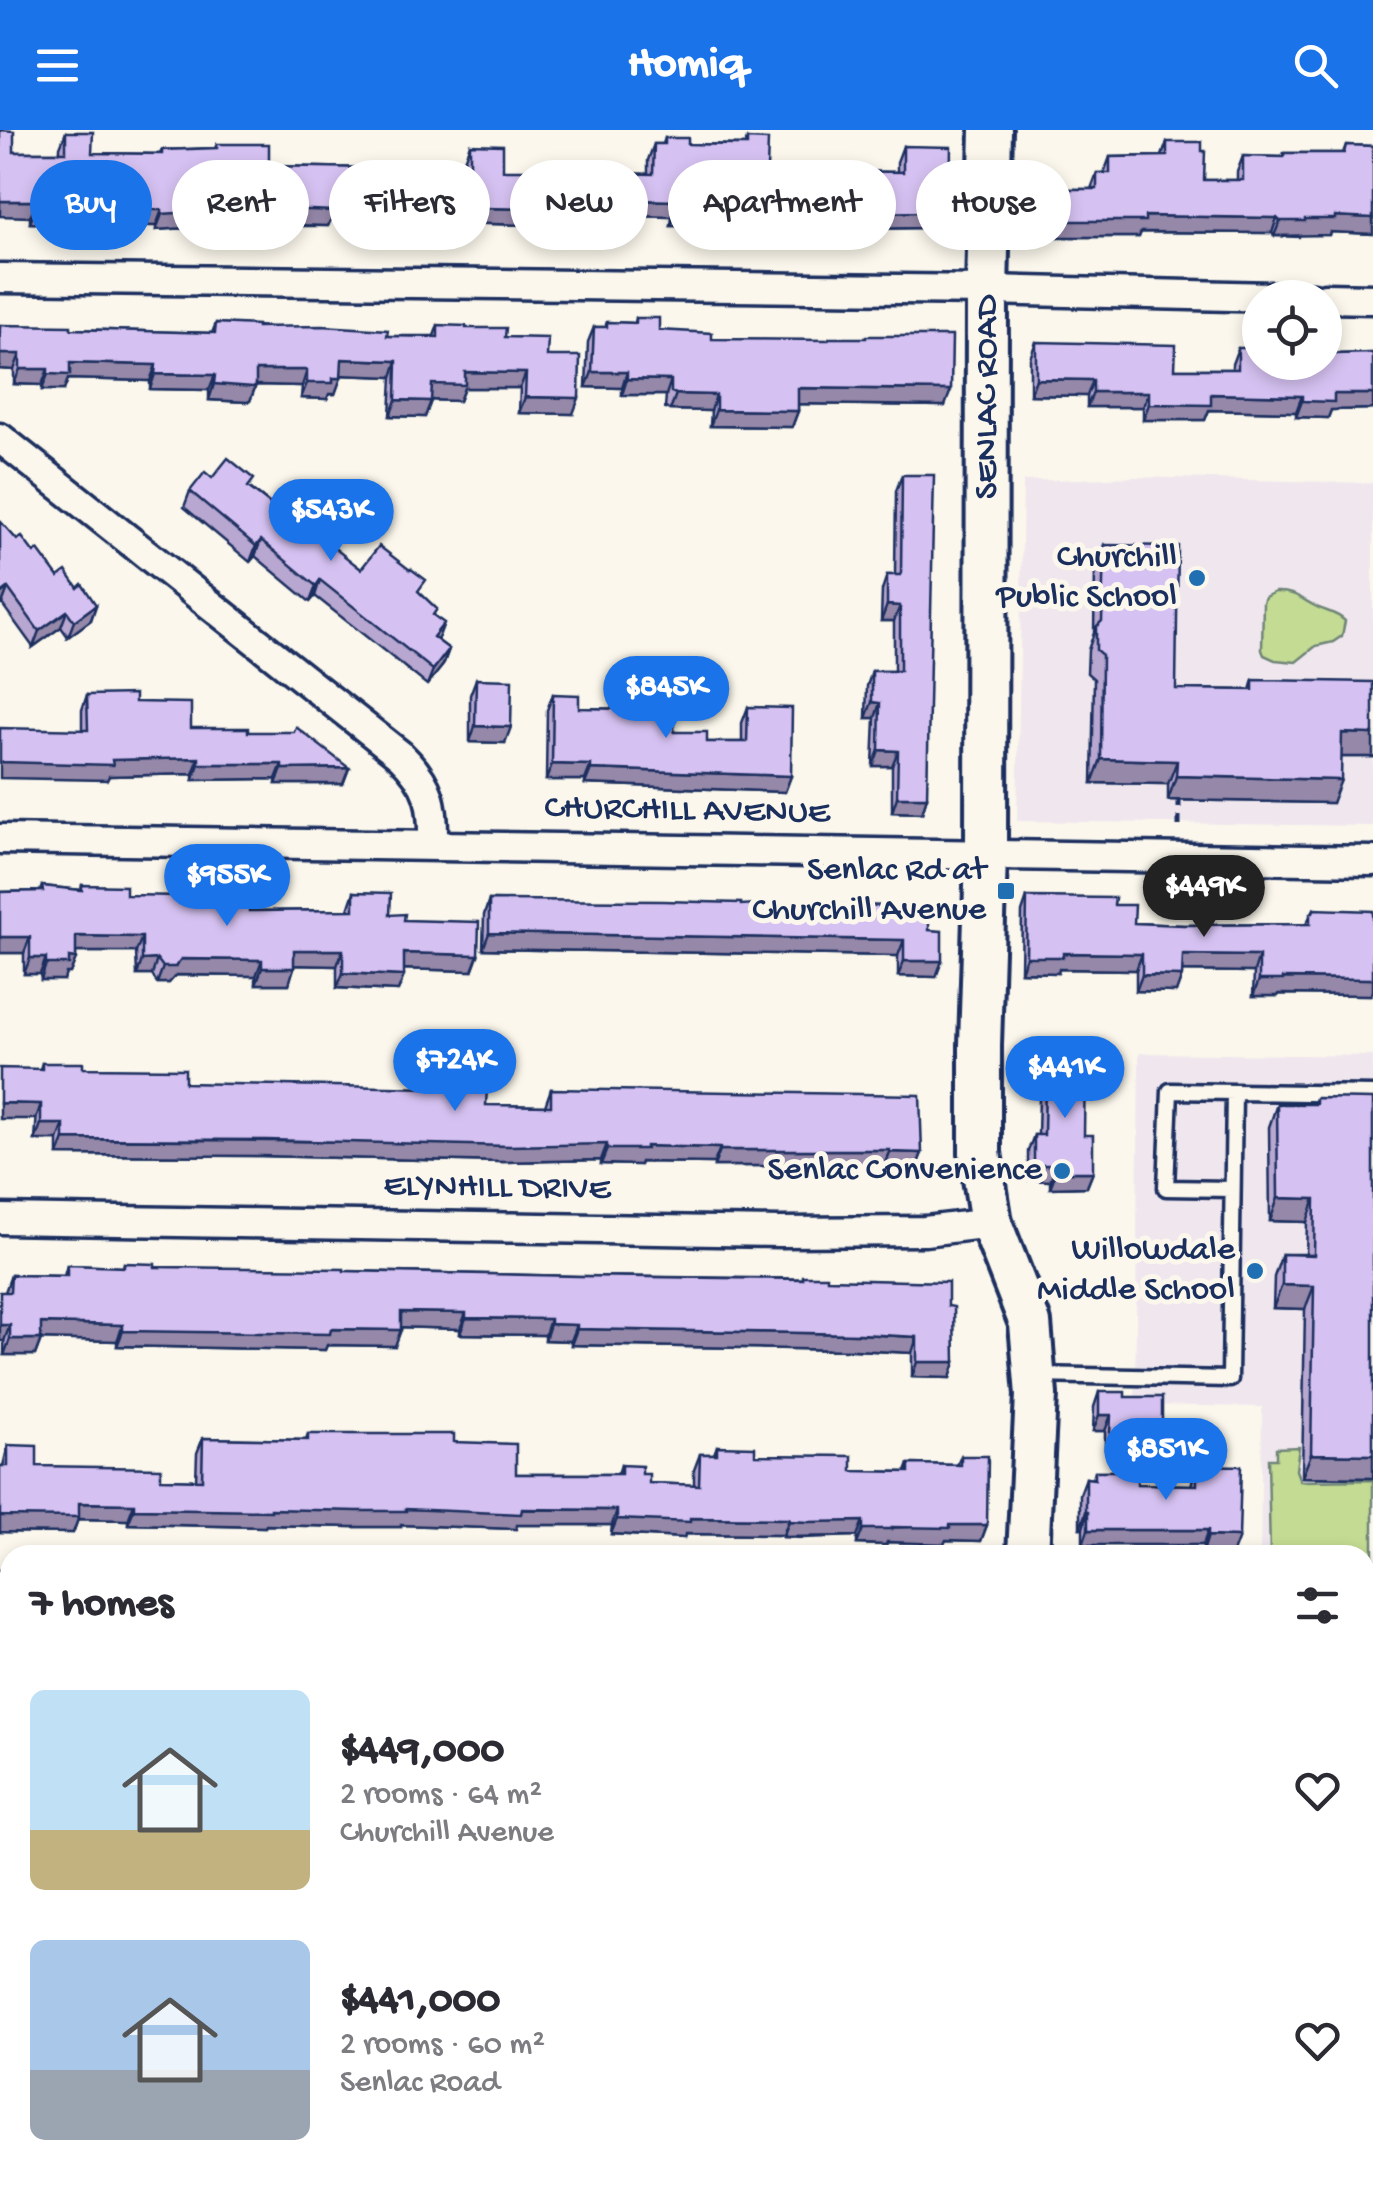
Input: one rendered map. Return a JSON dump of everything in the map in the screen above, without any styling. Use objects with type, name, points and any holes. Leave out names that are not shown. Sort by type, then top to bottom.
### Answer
[{"type":"street","name":"SENLAC ROAD","points":[[991,130],[980,1153],[991,1223],[1030,1323],[1036,1395],[1028,1545]]},
{"type":"street","points":[[0,278],[1242,296]]},
{"type":"street","points":[[1342,298],[1373,299]]},
{"type":"street","points":[[0,438],[400,755],[419,775],[428,792],[434,815],[434,846]]},
{"type":"street","name":"CHURCHILL AVENUE","points":[[0,839],[1373,861]]},
{"type":"street","name":"ELYNHILL DRIVE","points":[[0,1219],[780,1232],[925,1231],[991,1223]]},
{"type":"lane","points":[[1232,1189],[1166,1188],[1170,1091],[1373,1094]]},
{"type":"lane","points":[[1035,1375],[1230,1378],[1234,1092]]},
{"type":"path","points":[[1179,800],[1179,826]]},
{"type":"shaded area","name":"Churchill Public School","points":[[1134,477],[1373,483],[1373,826],[1017,821],[1023,481]]},
{"type":"shaded area","name":"Willowdale Middle School","points":[[1139,1053],[1373,1056],[1373,1545],[1260,1545],[1262,1407],[1135,1405]]},
{"type":"green space","points":[[1275,592],[1292,594],[1338,616],[1345,621],[1342,636],[1316,646],[1296,662],[1264,655],[1263,602]]},
{"type":"green space","points":[[1299,1447],[1296,1470],[1300,1481],[1373,1480],[1373,1545],[1270,1545],[1268,1459],[1276,1459],[1276,1448]]},
{"type":"building","points":[[0,130],[14,131],[14,152],[66,152],[66,132],[93,132],[92,153],[162,154],[162,150],[217,148],[217,144],[269,144],[269,160],[172,160],[172,213],[152,210],[152,160],[30,160],[30,201],[0,201]]},
{"type":"building","points":[[665,138],[688,138],[688,144],[735,145],[747,145],[747,139],[768,140],[767,160],[668,160],[668,201],[648,200],[654,144],[665,144]]},
{"type":"building","points":[[1167,142],[1202,142],[1204,180],[1243,180],[1243,156],[1344,153],[1346,145],[1373,146],[1373,218],[1335,216],[1280,221],[1145,216],[1145,221],[1071,221],[1071,189],[1097,189],[1097,173],[1110,173],[1110,157],[1167,156]]},
{"type":"building","points":[[470,144],[503,145],[503,170],[510,170],[510,209],[490,208],[490,160],[470,160]]},
{"type":"building","points":[[903,146],[951,147],[951,160],[916,160],[916,212],[896,212],[896,172],[903,172]]},
{"type":"building","points":[[309,167],[329,167],[329,211],[309,210]]},
{"type":"building","points":[[636,318],[659,318],[659,330],[712,333],[712,339],[952,336],[951,390],[798,388],[798,411],[716,410],[716,395],[676,394],[671,392],[671,380],[627,379],[627,372],[592,372],[594,327],[607,327],[607,322],[636,323]]},
{"type":"building","points":[[216,323],[388,330],[387,336],[438,337],[438,325],[506,328],[505,337],[548,338],[547,356],[580,356],[579,398],[525,397],[526,373],[465,372],[465,385],[432,384],[431,401],[396,400],[397,361],[342,359],[341,378],[333,378],[333,383],[307,383],[307,370],[256,370],[253,387],[214,384],[215,375],[155,374],[156,365],[70,363],[70,375],[48,374],[48,369],[20,369],[20,354],[0,354],[0,325],[215,333]]},
{"type":"building","points":[[1036,342],[1176,345],[1175,369],[1238,369],[1238,348],[1242,348],[1242,380],[1342,380],[1342,354],[1373,353],[1373,394],[1334,394],[1334,402],[1302,401],[1302,396],[1211,394],[1211,405],[1149,404],[1149,392],[1093,392],[1093,380],[1036,379]]},
{"type":"building","points":[[228,458],[254,479],[248,487],[296,524],[299,520],[361,569],[379,546],[426,580],[418,591],[437,609],[433,615],[444,623],[433,637],[449,649],[433,670],[320,580],[316,586],[261,540],[256,546],[190,491],[205,472],[212,478]]},
{"type":"building","points":[[902,475],[934,475],[927,797],[897,797],[898,751],[879,750],[880,703],[872,702],[872,671],[900,671],[900,606],[887,605],[887,575],[901,573]]},
{"type":"building","points":[[0,521],[17,540],[22,537],[34,553],[38,550],[58,577],[66,571],[78,588],[82,584],[96,605],[74,621],[67,611],[39,631],[8,588],[0,594]]},
{"type":"building","points":[[1104,545],[1178,546],[1176,689],[1253,690],[1253,680],[1373,682],[1373,734],[1342,733],[1341,780],[1176,776],[1177,761],[1101,759],[1102,655],[1096,650],[1096,627],[1102,621]]},
{"type":"building","points":[[476,679],[512,680],[511,727],[475,726]]},
{"type":"building","points":[[135,694],[135,702],[191,703],[191,728],[294,732],[296,727],[349,768],[199,764],[199,758],[112,760],[113,765],[0,762],[0,728],[88,730],[87,695]]},
{"type":"building","points":[[553,694],[579,695],[579,708],[628,709],[633,702],[654,696],[665,705],[675,705],[674,732],[707,732],[707,742],[747,742],[748,707],[792,708],[791,776],[591,769],[591,765],[552,764]]},
{"type":"building","points":[[82,885],[126,886],[126,895],[184,896],[194,903],[249,904],[249,911],[354,910],[354,892],[391,893],[390,915],[405,914],[404,920],[479,922],[478,955],[404,953],[404,976],[343,973],[343,950],[294,950],[294,968],[262,968],[262,960],[181,959],[175,967],[163,967],[157,959],[142,960],[142,937],[76,936],[76,958],[69,957],[69,964],[46,964],[46,958],[30,958],[30,937],[0,937],[0,892],[43,891],[42,886],[82,890]]},
{"type":"building","points":[[1027,897],[1115,898],[1114,905],[1135,905],[1134,923],[1310,924],[1314,909],[1373,911],[1373,979],[1259,980],[1259,956],[1183,955],[1182,976],[1142,975],[1142,954],[1063,953],[1063,957],[1026,957]]},
{"type":"building","points":[[489,900],[929,907],[929,930],[942,931],[942,961],[904,961],[904,940],[489,933]]},
{"type":"building","points":[[1050,1061],[1085,1062],[1084,1135],[1093,1135],[1093,1172],[1056,1172],[1056,1165],[1034,1165],[1034,1135],[1044,1135],[1045,1081],[1050,1082]]},
{"type":"building","points":[[42,1063],[83,1063],[83,1068],[185,1069],[185,1083],[487,1089],[486,1105],[551,1106],[551,1089],[920,1095],[922,1153],[646,1146],[607,1149],[607,1144],[64,1139],[64,1124],[41,1124],[41,1104],[0,1103],[0,1068],[42,1069]]},
{"type":"building","points":[[1316,1098],[1373,1099],[1373,1455],[1311,1454],[1314,1286],[1282,1285],[1282,1254],[1314,1255],[1315,1199],[1278,1198],[1277,1104],[1316,1104]]},
{"type":"building","points":[[124,1263],[155,1267],[578,1276],[827,1276],[948,1282],[948,1306],[954,1307],[955,1362],[917,1362],[917,1337],[577,1329],[577,1325],[550,1324],[550,1319],[466,1318],[466,1313],[401,1312],[401,1330],[331,1329],[330,1334],[123,1331],[123,1325],[41,1323],[41,1339],[10,1339],[10,1325],[0,1325],[0,1292],[10,1292],[11,1275],[67,1276],[67,1265],[124,1267]]},
{"type":"building","points":[[1099,1392],[1162,1397],[1162,1438],[1137,1438],[1137,1456],[1110,1434],[1111,1415],[1099,1415]]},
{"type":"building","points":[[308,1434],[454,1434],[454,1442],[516,1444],[516,1474],[621,1474],[621,1465],[642,1466],[642,1474],[649,1474],[649,1483],[699,1485],[700,1454],[717,1454],[717,1446],[755,1447],[755,1455],[852,1456],[852,1471],[909,1472],[909,1464],[961,1465],[961,1456],[988,1456],[987,1525],[863,1529],[863,1521],[617,1519],[617,1510],[522,1509],[521,1514],[406,1509],[271,1511],[134,1509],[134,1504],[79,1503],[79,1517],[0,1516],[0,1466],[8,1466],[8,1445],[37,1446],[37,1466],[161,1468],[161,1479],[202,1480],[203,1438],[308,1440]]},
{"type":"building","points":[[1197,1465],[1241,1466],[1239,1537],[1208,1536],[1208,1530],[1088,1530],[1086,1478],[1095,1479],[1095,1471],[1137,1471],[1137,1484],[1197,1485]]},
{"type":"place","name":"Churchill Public School","points":[[1197,578]]},
{"type":"place","name":"Senlac Rd at Churchill Avenue","points":[[1006,891]]},
{"type":"place","name":"Senlac Convenience","points":[[1062,1171]]},
{"type":"place","name":"Willowdale Middle School","points":[[1255,1271]]}]
